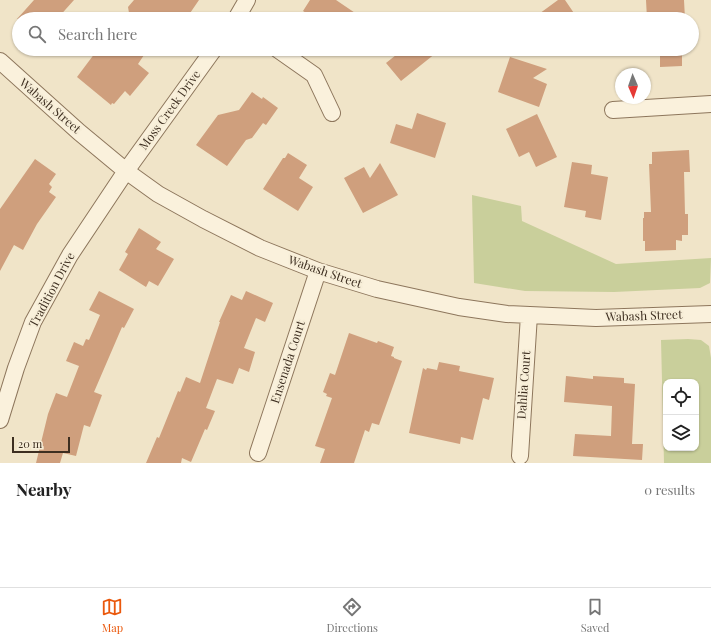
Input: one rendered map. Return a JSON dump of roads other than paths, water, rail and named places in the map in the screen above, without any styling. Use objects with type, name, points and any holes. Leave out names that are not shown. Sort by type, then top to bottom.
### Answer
[{"type":"street","points":[[240,12],[247,0]]},
{"type":"street","name":"Moss Creek Drive","points":[[126,171],[209,56]]},
{"type":"street","points":[[287,56],[314,75],[332,113]]},
{"type":"street","name":"Wabash Street","points":[[0,61],[79,132],[126,171],[158,194],[203,220],[260,248],[318,272],[377,289],[459,307],[507,314],[596,318],[711,314]]},
{"type":"street","points":[[613,110],[711,104]]},
{"type":"street","name":"Tradition Drive","points":[[0,420],[16,368],[34,322],[70,254],[126,171]]},
{"type":"street","name":"Ensenada Court","points":[[258,453],[318,272]]},
{"type":"street","name":"Dahlia Court","points":[[520,456],[529,315]]}]
